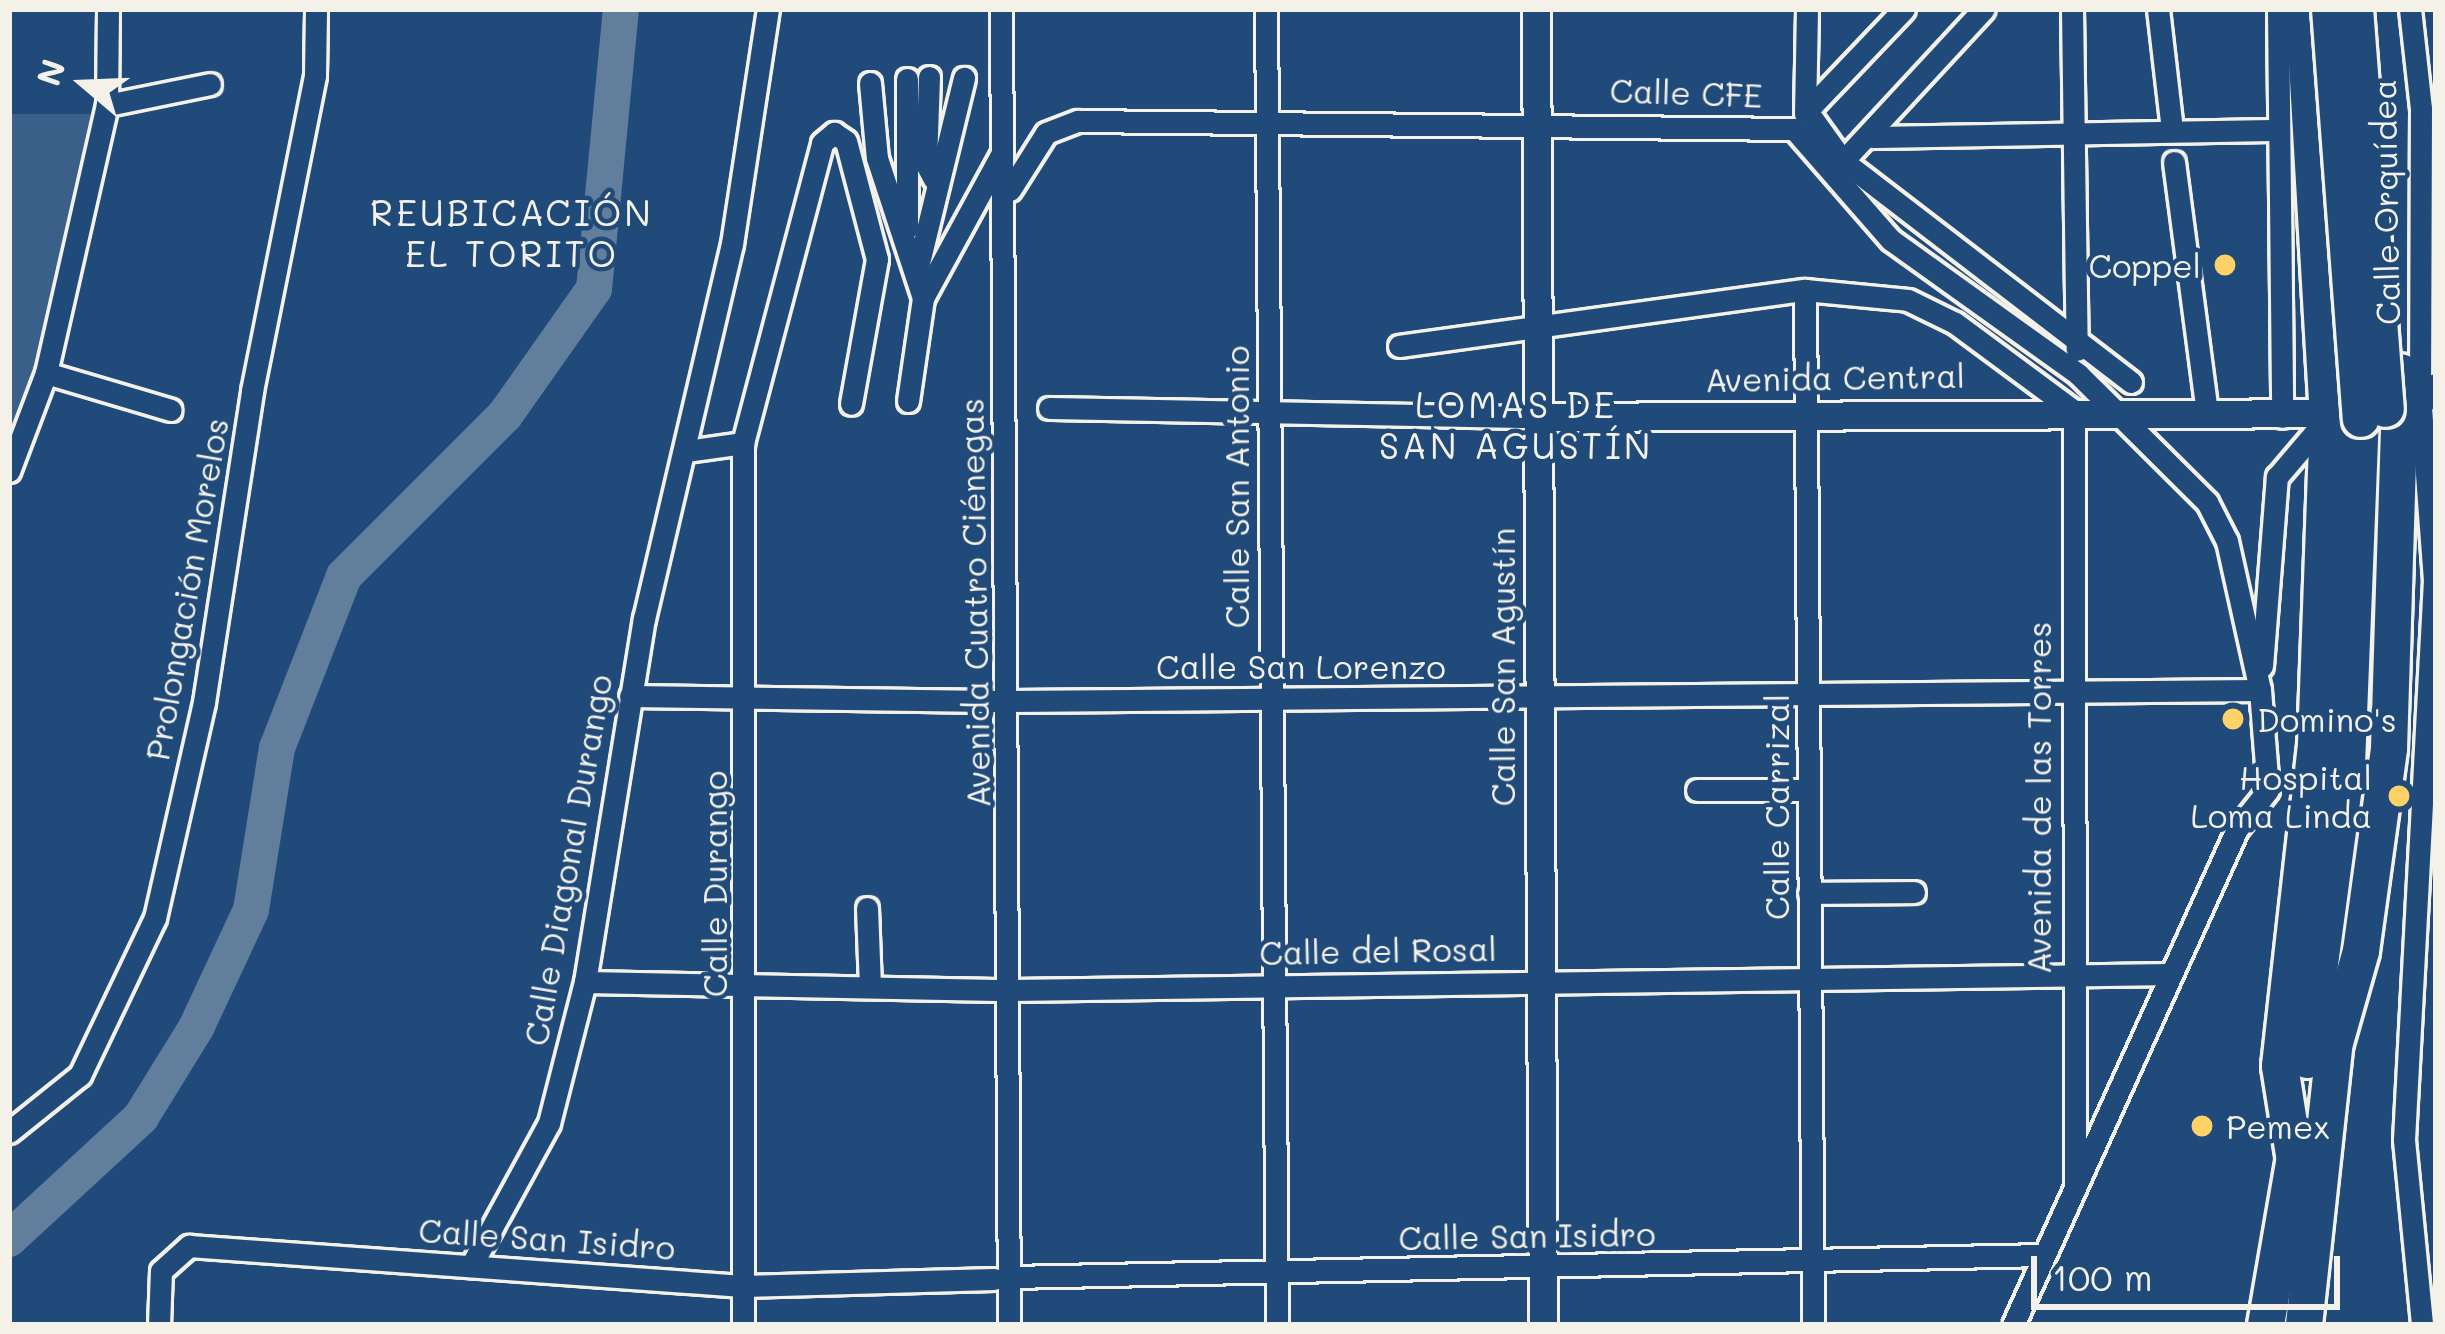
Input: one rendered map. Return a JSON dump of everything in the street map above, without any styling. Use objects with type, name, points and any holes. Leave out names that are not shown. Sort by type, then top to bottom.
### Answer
[{"type":"highway","points":[[2295,1161],[2280,1066],[2316,745],[2328,417],[2304,9]]},
{"type":"highway","points":[[2304,1325],[2334,1046],[2332,955],[2348,764],[2361,419],[2330,9]]},
{"type":"highway","points":[[2266,1325],[2373,746],[2386,409],[2355,9]]},
{"type":"highway","points":[[2334,1046],[2361,951],[2389,748],[2425,395],[2368,9]]},
{"type":"street","points":[[9,471],[46,373],[107,105],[108,9]]},
{"type":"street","name":"Prolongación Morelos","points":[[9,1132],[80,1075],[155,918],[204,702],[252,392],[315,75],[316,9]]},
{"type":"street","points":[[743,443],[686,451],[732,244],[768,9]]},
{"type":"street","name":"Avenida Cuatro Ciénegas","points":[[998,1325],[1007,1197],[1010,990],[1001,9]]},
{"type":"street","name":"Calle San Antonio","points":[[1266,9],[1277,1325]]},
{"type":"street","name":"Calle San Agustín","points":[[1536,9],[1543,1325]]},
{"type":"street","points":[[1800,120],[1807,9]]},
{"type":"street","points":[[1800,120],[1904,9]]},
{"type":"street","points":[[1843,161],[1872,137],[1984,9]]},
{"type":"street","points":[[2072,9],[2078,374]]},
{"type":"street","points":[[2158,9],[2172,130]]},
{"type":"street","points":[[2278,9],[2282,417]]},
{"type":"street","name":"Calle Orquídea","points":[[2410,9],[2428,111],[2425,395]]},
{"type":"street","points":[[907,250],[918,78],[926,164],[934,180]]},
{"type":"street","points":[[908,401],[934,180],[964,78]]},
{"type":"street","points":[[107,105],[210,83]]},
{"type":"street","points":[[871,83],[877,158],[919,288]]},
{"type":"street","name":"Calle CFE","points":[[1005,202],[1034,146],[1078,121],[1800,120],[1843,161],[2131,382]]},
{"type":"street","name":"Calle CFE","points":[[1800,120],[1891,240],[2078,374],[2119,410],[2220,521],[2260,690]]},
{"type":"street","points":[[1872,137],[2276,130]]},
{"type":"street","name":"Calle Durango","points":[[743,1325],[748,987],[743,443],[822,142],[834,133],[846,141],[877,259],[851,404]]},
{"type":"street","points":[[919,288],[1004,150]]},
{"type":"street","points":[[2174,162],[2207,413]]},
{"type":"street","points":[[1399,346],[1538,331],[1805,290],[1908,300],[1955,323],[2074,411]]},
{"type":"street","name":"Calle Carrizal","points":[[1805,290],[1813,1325]]},
{"type":"street","points":[[46,373],[171,410]]},
{"type":"street","points":[[2422,1325],[2404,1140],[2435,580],[2425,395]]},
{"type":"street","name":"Avenida Central","points":[[1049,408],[1537,417],[2119,410],[2328,417],[2425,395]]},
{"type":"street","name":"Avenida de las Torres","points":[[2074,411],[2071,976],[2075,1185]]},
{"type":"street","points":[[2013,1325],[2237,829],[2268,790],[2260,690],[2277,477],[2328,417]]},
{"type":"street","name":"Calle Diagonal Durango","points":[[471,1266],[549,1123],[585,982],[630,696],[686,451]]},
{"type":"street","name":"Calle San Lorenzo","points":[[630,696],[1009,701],[2071,697],[2260,690]]},
{"type":"street","points":[[1697,790],[1809,790]]},
{"type":"street","points":[[1809,893],[1914,892]]},
{"type":"street","points":[[867,908],[870,988]]},
{"type":"street","name":"Calle del Rosal","points":[[585,982],[1010,990],[2171,974]]},
{"type":"street","name":"Calle San Isidro","points":[[159,1325],[161,1270],[189,1246],[743,1286],[2044,1255]]},
{"type":"street","name":"Avenida Cuatro Ciénegas","points":[[1003,1278],[1009,1325]]},
{"type":"shaded area","points":[[9,114],[100,114],[9,466]]},
{"type":"waterway","points":[[9,1239],[141,1117],[196,1028],[251,910],[277,748],[344,576],[505,415],[594,289],[621,9]]},
{"type":"place","name":"Coppel","points":[[2225,265]]},
{"type":"place","name":"Domino's","points":[[2233,719]]},
{"type":"place","name":"Hospital Loma Linda","points":[[2399,796]]},
{"type":"place","name":"Pemex","points":[[2202,1126]]},
{"type":"district","name":"REUBICACIÓN EL TORITO","points":[[512,232]]},
{"type":"district","name":"LOMAS DE SAN AGUSTÍN","points":[[1516,424]]}]
